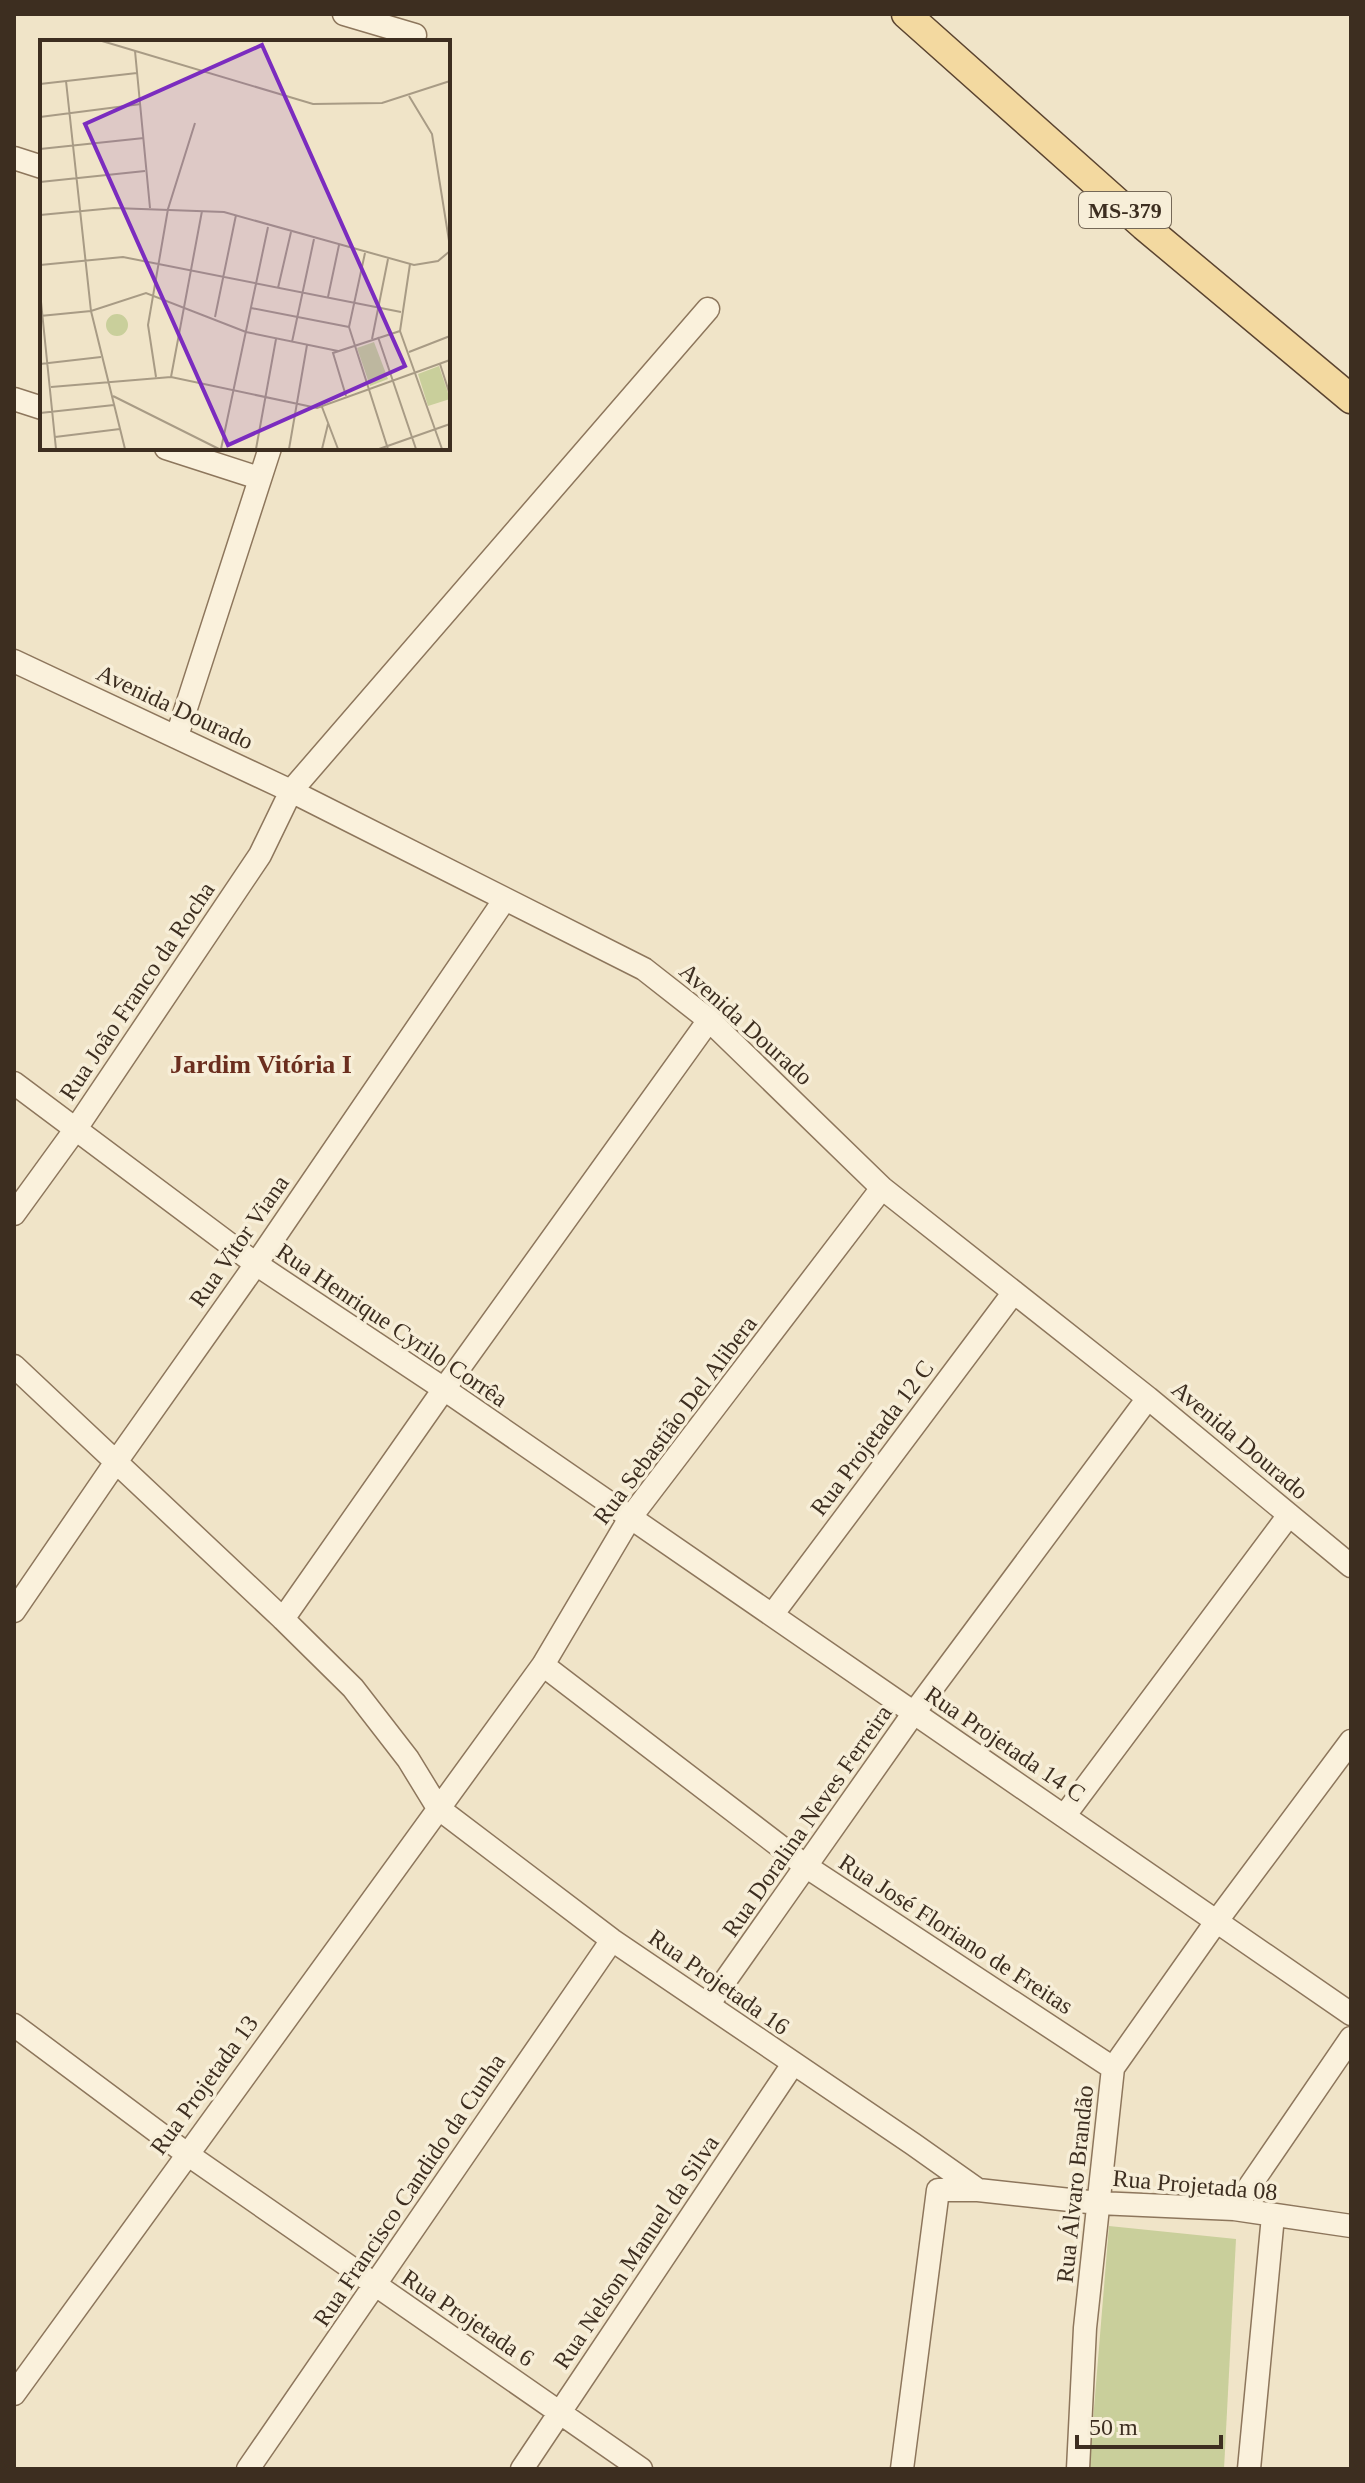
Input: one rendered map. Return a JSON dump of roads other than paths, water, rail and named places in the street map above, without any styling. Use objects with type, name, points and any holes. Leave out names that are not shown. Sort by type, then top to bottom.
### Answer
[{"type":"main road","name":"MS-379","points":[[906,14],[1144,226],[1351,399]]},
{"type":"street","points":[[344,14],[416,30]]},
{"type":"street","points":[[14,158],[40,166]]},
{"type":"street","name":"Rua João Franco da Rocha","points":[[14,1214],[75,1130],[260,855],[291,791],[708,309]]},
{"type":"street","points":[[14,399],[40,407]]},
{"type":"street","points":[[172,450],[259,478]]},
{"type":"street","points":[[177,736],[269,450]]},
{"type":"street","name":"Avenida Dourado","points":[[14,661],[291,791],[644,969],[709,1020],[882,1188],[1148,1398],[1351,1566]]},
{"type":"street","name":"Rua Vitor Viana","points":[[14,1611],[505,899]]},
{"type":"street","points":[[283,1619],[709,1020]]},
{"type":"street","name":"Rua Henrique Cyrilo Corrêa","points":[[14,1083],[256,1264],[630,1518]]},
{"type":"street","name":"Rua Sebastião Del Alibera","points":[[438,1808],[543,1665],[630,1518],[882,1188]]},
{"type":"street","name":"Rua Projetada 12 C","points":[[772,1615],[1014,1292]]},
{"type":"street","points":[[14,1366],[353,1688],[408,1759],[438,1808]]},
{"type":"street","name":"Rua Doralina Neves Ferreira","points":[[708,2005],[913,1714],[1148,1398]]},
{"type":"street","points":[[1065,1815],[1289,1515]]},
{"type":"street","name":"Rua Projetada 14 C","points":[[630,1518],[1351,2014]]},
{"type":"street","name":"Rua José Floriano de Freitas","points":[[543,1665],[807,1867],[1113,2068]]},
{"type":"street","name":"Rua Álvaro Brandão","points":[[1078,2469],[1085,2328],[1113,2068],[1216,1922],[1351,1741]]},
{"type":"street","name":"Rua Projetada 16","points":[[438,1808],[612,1940],[978,2190]]},
{"type":"street","name":"Rua Projetada 13","points":[[14,2394],[438,1808]]},
{"type":"street","name":"Rua Francisco Candido da Cunha","points":[[248,2469],[612,1940]]},
{"type":"street","name":"Rua Projetada 6","points":[[14,2025],[187,2154],[641,2469]]},
{"type":"street","points":[[1234,2209],[1351,2038]]},
{"type":"street","name":"Rua Nelson Manuel da Silva","points":[[522,2469],[793,2064]]},
{"type":"street","name":"Rua Projetada 08","points":[[902,2469],[938,2190],[978,2190],[1098,2203],[1234,2209],[1351,2226]]},
{"type":"street","points":[[1249,2469],[1273,2216]]},
{"type":"district","name":"Jardim Vitória I","points":[[261,1064]]}]
